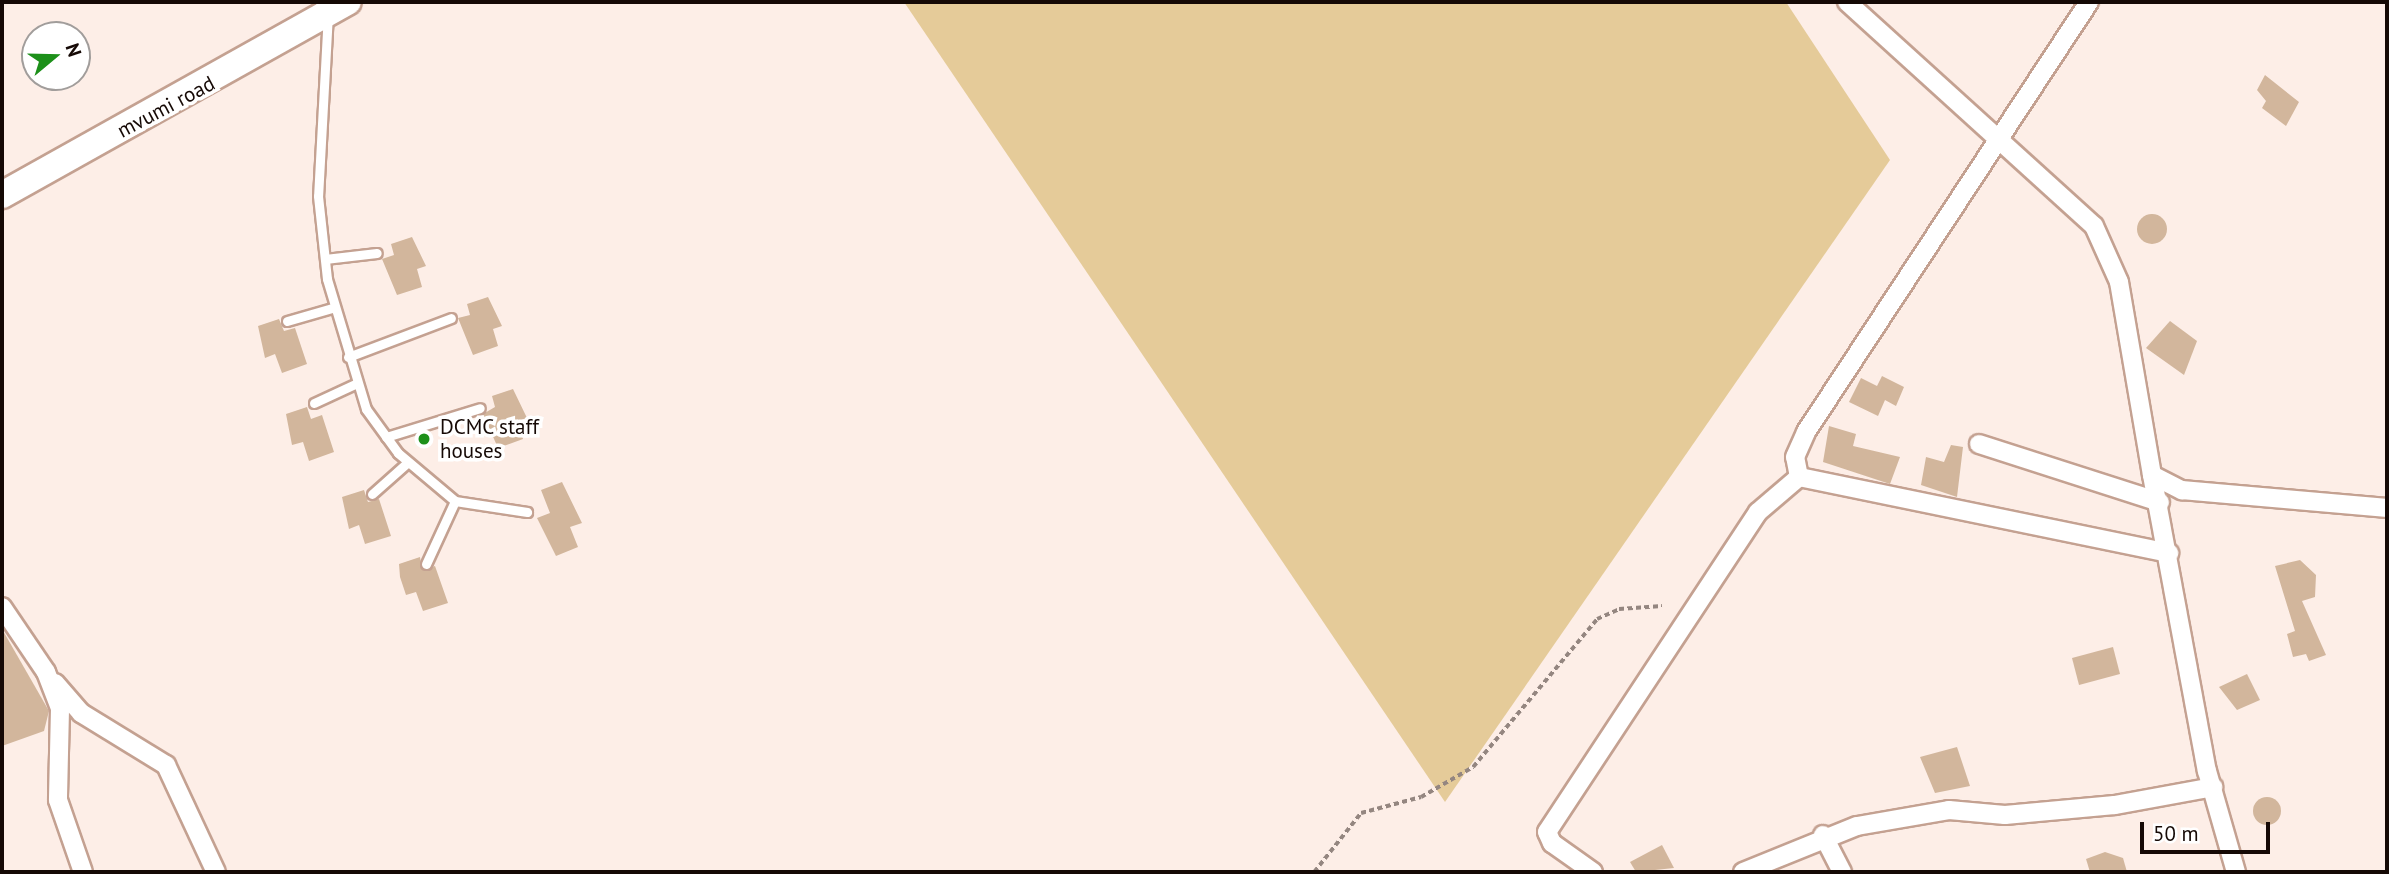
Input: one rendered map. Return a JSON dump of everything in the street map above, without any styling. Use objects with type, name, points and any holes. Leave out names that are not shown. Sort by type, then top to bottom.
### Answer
[{"type":"street","points":[[1847,2],[2066,196],[2109,252],[2152,475],[2160,502],[2213,788],[2236,872]]},
{"type":"street","points":[[1798,477],[1795,457],[1806,432],[2089,2]]},
{"type":"street","name":"mvumi road","points":[[2,195],[332,6]]},
{"type":"street","points":[[1979,444],[2160,502]]},
{"type":"street","points":[[2152,475],[2182,490],[2387,508]]},
{"type":"street","points":[[1798,477],[2169,553]]},
{"type":"street","points":[[1593,872],[1552,843],[1547,832],[1758,512],[1798,477]]},
{"type":"street","points":[[2,607],[46,672],[81,713],[166,765],[216,872]]},
{"type":"street","points":[[46,672],[62,722],[58,800],[83,872]]},
{"type":"street","points":[[1743,872],[1823,835],[1949,810],[2018,813],[2213,788]]},
{"type":"street","points":[[1823,835],[1842,872]]},
{"type":"lane","points":[[332,6],[318,196],[332,308],[357,383],[386,437],[408,462],[455,501],[527,512]]},
{"type":"lane","points":[[325,260],[377,253]]},
{"type":"lane","points":[[287,321],[332,308]]},
{"type":"lane","points":[[348,357],[452,318]]},
{"type":"lane","points":[[314,403],[357,383]]},
{"type":"lane","points":[[386,437],[480,408]]},
{"type":"lane","points":[[372,494],[408,462]]},
{"type":"lane","points":[[426,564],[455,501]]},
{"type":"path","points":[[1314,872],[1361,813],[1421,797],[1473,767],[1597,619],[1619,609],[1662,606]]},
{"type":"shaded area","points":[[904,2],[1786,2],[1890,160],[1445,802]]},
{"type":"building","points":[[2265,75],[2299,102],[2286,126],[2262,108],[2266,101],[2257,90]]},
{"type":"building","points":[[2152,214],[2163,218],[2167,229],[2163,240],[2152,244],[2141,240],[2137,229],[2141,218]]},
{"type":"building","points":[[412,237],[426,266],[417,269],[422,287],[397,295],[382,259],[394,255],[391,244]]},
{"type":"building","points":[[488,297],[502,326],[493,329],[498,346],[473,355],[458,318],[470,315],[467,304]]},
{"type":"building","points":[[279,319],[284,331],[295,328],[307,364],[282,373],[275,354],[265,358],[258,326]]},
{"type":"building","points":[[2170,321],[2197,341],[2184,375],[2146,348]]},
{"type":"building","points":[[1882,376],[1904,387],[1896,406],[1885,400],[1878,416],[1849,402],[1861,378],[1877,386]]},
{"type":"building","points":[[513,389],[527,418],[517,421],[523,439],[498,448],[483,414],[495,407],[492,396]]},
{"type":"building","points":[[307,407],[311,419],[322,415],[334,452],[309,461],[303,442],[292,445],[286,414]]},
{"type":"building","points":[[1829,426],[1856,434],[1853,446],[1900,457],[1890,484],[1823,462]]},
{"type":"building","points":[[1951,445],[1963,447],[1957,497],[1921,485],[1926,457],[1944,462]]},
{"type":"building","points":[[562,482],[582,523],[570,527],[578,547],[556,556],[537,518],[550,513],[541,490]]},
{"type":"building","points":[[364,490],[368,502],[379,499],[391,536],[365,544],[359,525],[349,529],[342,497]]},
{"type":"building","points":[[420,557],[422,570],[435,566],[448,603],[423,611],[416,592],[406,595],[399,564]]},
{"type":"building","points":[[2300,560],[2316,575],[2315,597],[2302,601],[2326,655],[2309,661],[2306,654],[2293,657],[2287,634],[2295,631],[2275,566]]},
{"type":"building","points":[[2,629],[49,711],[44,731],[2,746]]},
{"type":"building","points":[[2113,647],[2120,674],[2079,685],[2072,658]]},
{"type":"building","points":[[2247,674],[2260,700],[2237,710],[2219,687]]},
{"type":"building","points":[[1957,747],[1970,786],[1935,793],[1920,757]]},
{"type":"building","points":[[2267,797],[2277,801],[2281,811],[2277,821],[2267,825],[2257,821],[2253,811],[2257,801]]},
{"type":"building","points":[[1662,845],[1674,868],[1636,872],[1630,862]]},
{"type":"building","points":[[2105,852],[2123,858],[2127,872],[2090,872],[2086,859]]},
{"type":"waterway","points":[[2387,207],[2387,237]]},
{"type":"place","name":"DCMC staff houses","points":[[424,439]]}]
